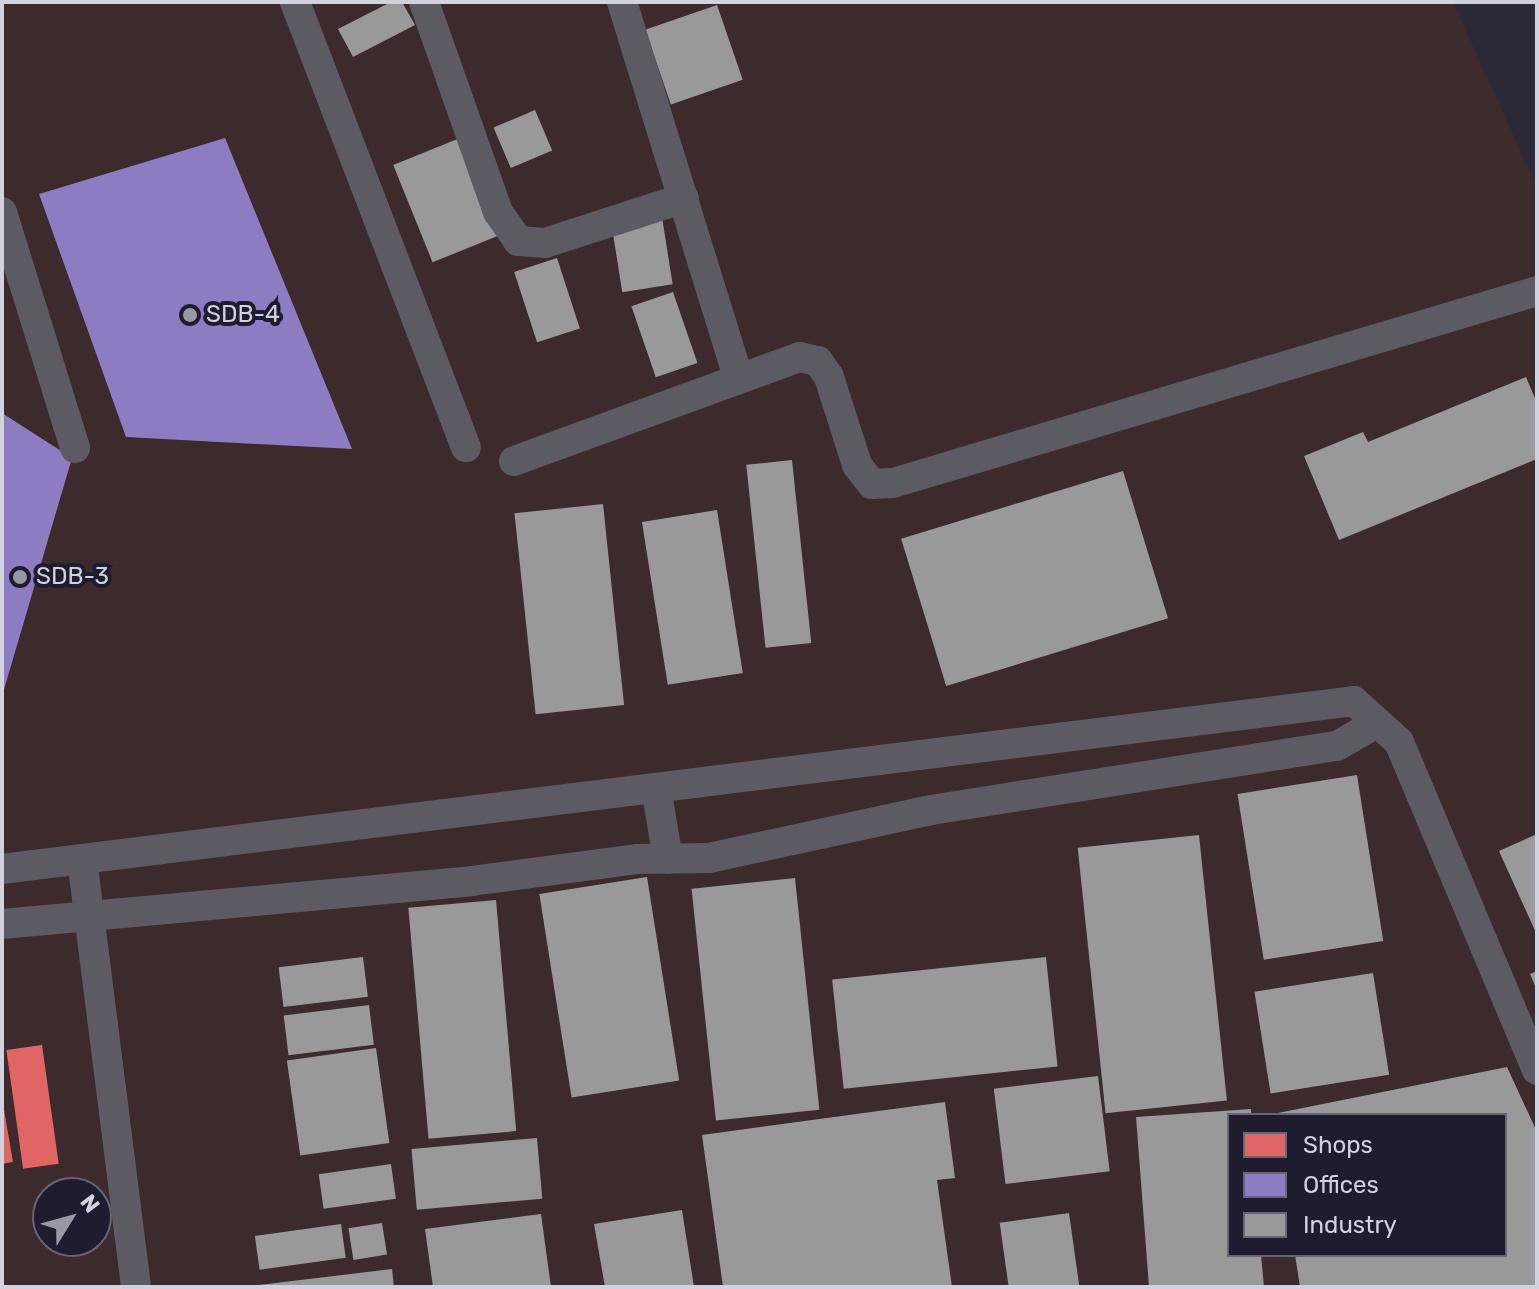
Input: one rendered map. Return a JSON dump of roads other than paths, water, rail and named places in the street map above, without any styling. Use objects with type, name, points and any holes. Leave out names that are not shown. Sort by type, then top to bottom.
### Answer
[{"type":"street","points":[[295,2],[466,447]]},
{"type":"street","points":[[424,2],[498,212],[518,241],[545,243],[684,198]]},
{"type":"street","points":[[622,2],[738,377]]},
{"type":"street","points":[[2,212],[75,448]]},
{"type":"street","points":[[514,461],[800,357],[818,361],[829,377],[857,465],[872,484],[893,483],[1537,291]]},
{"type":"street","points":[[2,869],[1354,701],[1399,742],[1537,1070]]},
{"type":"street","points":[[2,924],[668,859],[709,858],[931,810],[1337,746],[1377,723]]},
{"type":"street","points":[[656,788],[668,859]]},
{"type":"street","points":[[82,859],[136,1287]]},
{"type":"place","name":"SDB-4","points":[[190,315]]},
{"type":"place","name":"SDB-3","points":[[20,577]]}]
